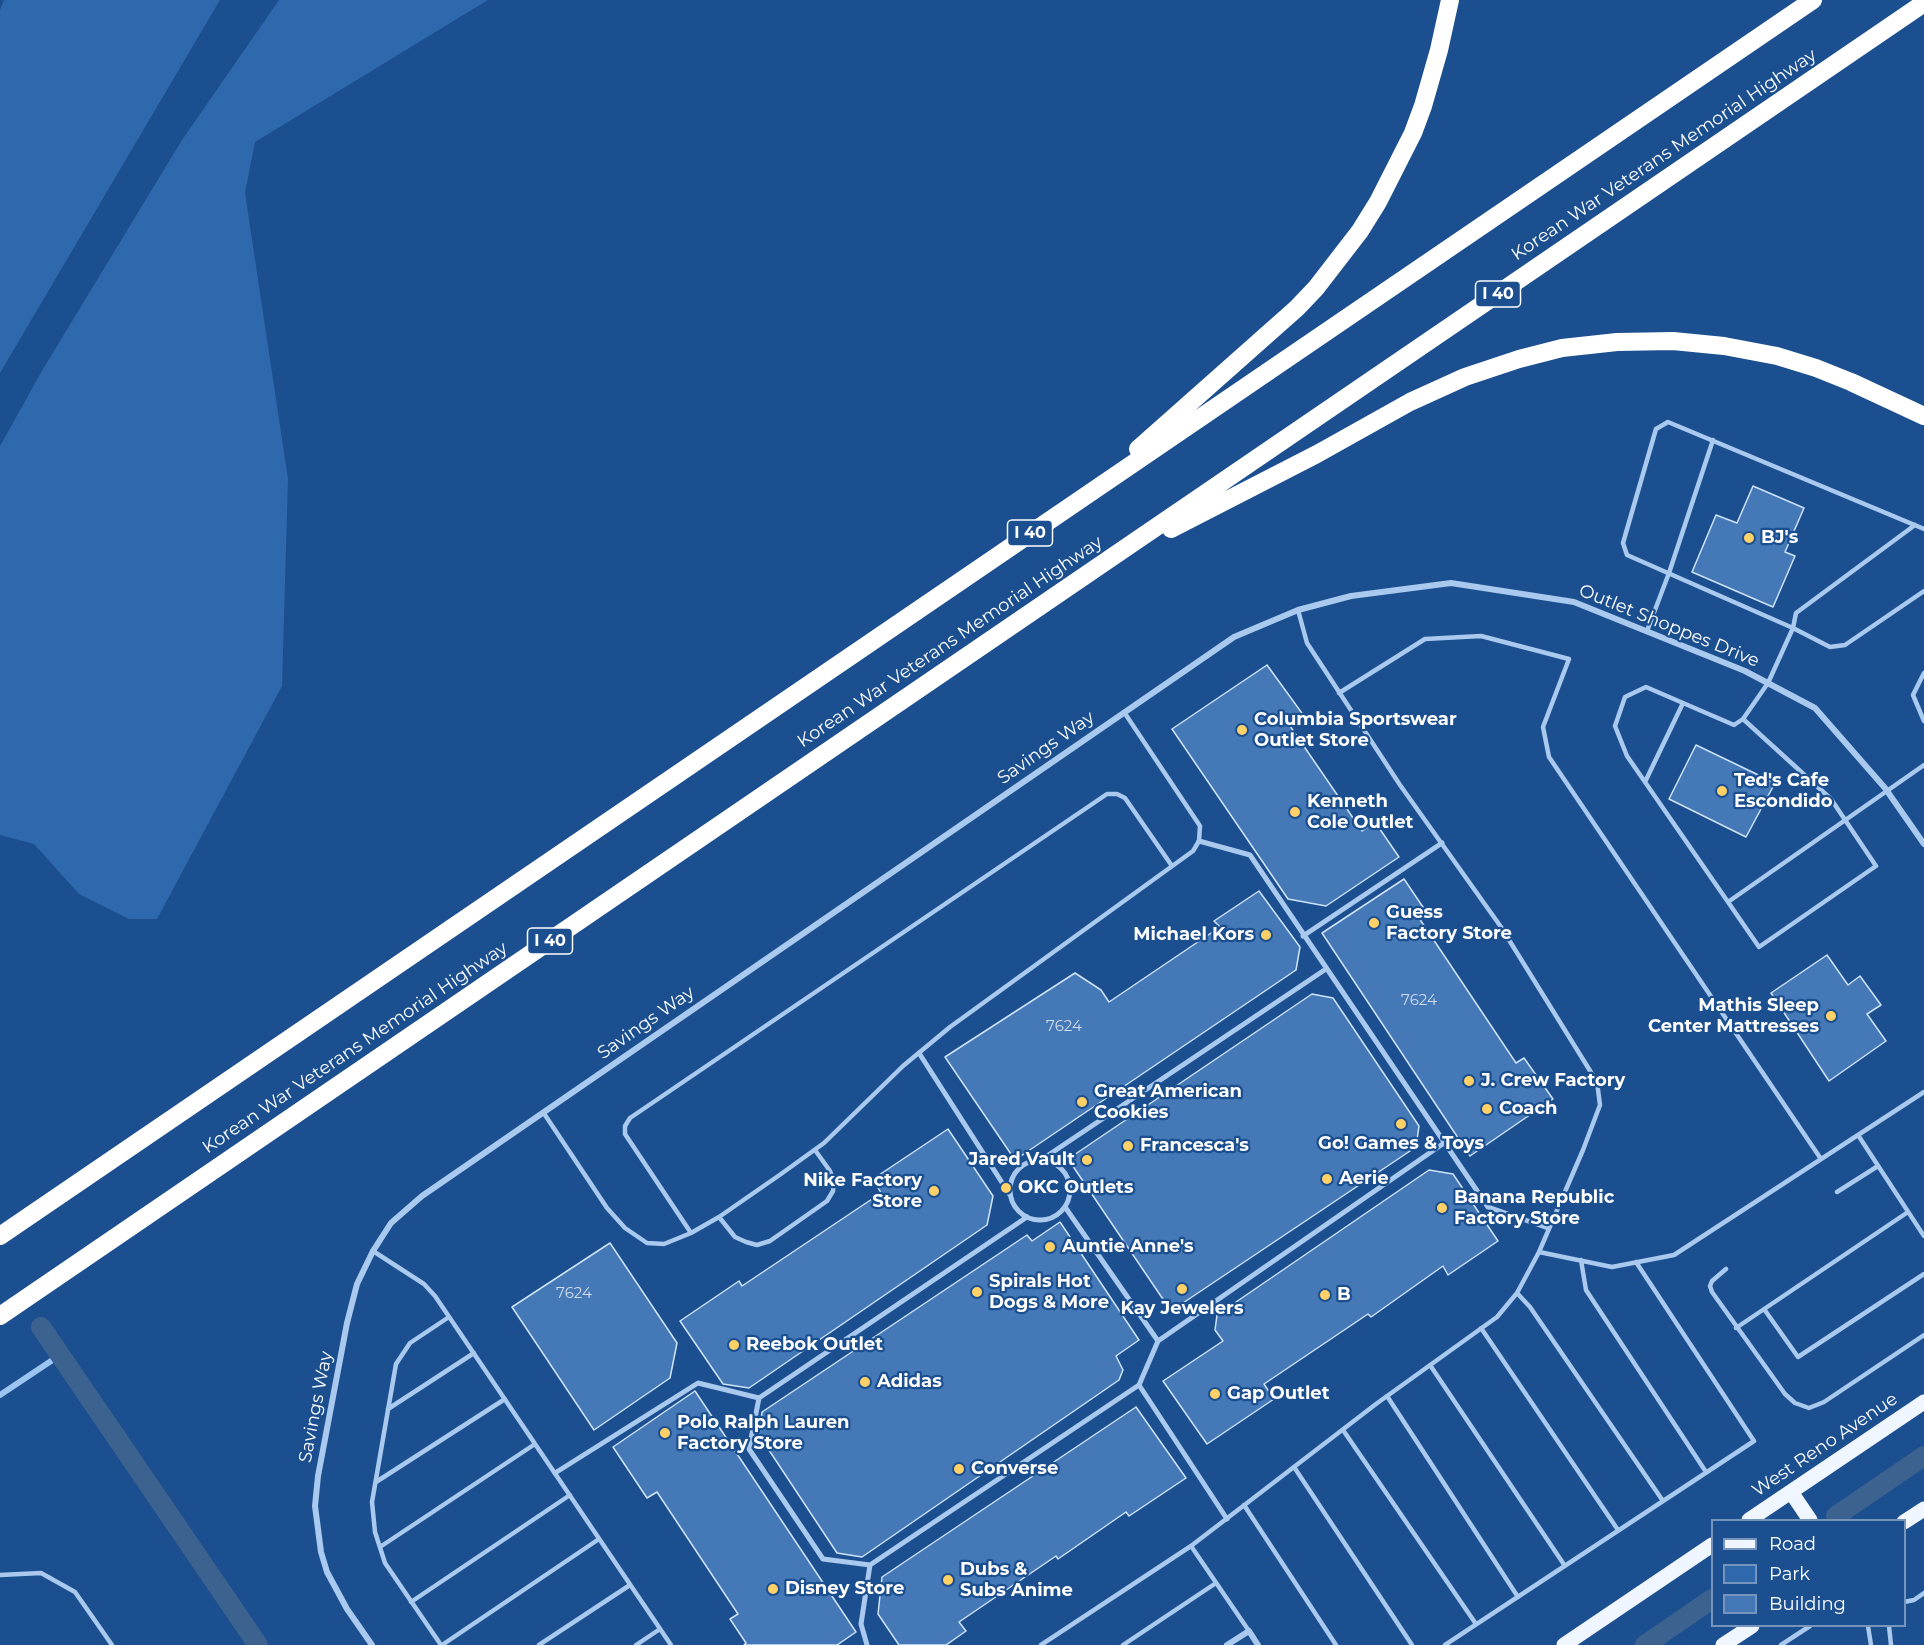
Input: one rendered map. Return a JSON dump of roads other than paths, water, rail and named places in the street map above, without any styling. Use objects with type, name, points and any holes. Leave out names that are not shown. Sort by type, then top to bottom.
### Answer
[{"type":"highway","points":[[1080,500],[1297,308],[1342,255],[1378,202],[1413,133],[1426,94],[1450,0]]},
{"type":"highway","name":"I 40","points":[[0,1236],[1813,0]]},
{"type":"highway","name":"Korean War Veterans Memorial Highway","points":[[0,1316],[1924,3]]},
{"type":"highway","points":[[1100,566],[1317,454],[1410,402],[1465,377],[1562,348],[1617,342],[1673,341],[1724,345],[1816,368],[1924,416]]},
{"type":"main road","name":"West Reno Avenue","points":[[1752,1519],[1924,1402]]},
{"type":"main road","points":[[1791,1492],[1809,1519]]},
{"type":"main road","points":[[1906,1521],[1924,1509]]},
{"type":"main road","points":[[1564,1645],[1711,1546]]},
{"type":"main road","points":[[1723,1645],[1750,1627]]},
{"type":"street","name":"Outlet Shoppes Drive","points":[[1298,610],[1350,596],[1451,583],[1574,602],[1745,671],[1815,708],[1887,790],[1924,844]]},
{"type":"street","name":"Savings Way","points":[[372,1645],[347,1608],[327,1572],[321,1552],[315,1506],[318,1476],[347,1323],[357,1284],[373,1251],[391,1223],[422,1196],[1234,637],[1298,610]]},
{"type":"street","points":[[1199,841],[1250,855],[1488,1207],[1548,1228]]},
{"type":"street","points":[[1303,936],[1442,843]]},
{"type":"street","points":[[1041,1160],[1326,969]]},
{"type":"street","points":[[919,1053],[1011,1196],[1015,1206],[1027,1217],[1040,1220],[1050,1219],[1058,1214],[1070,1198],[1069,1179],[1057,1164],[1041,1160],[1028,1162],[1013,1176],[1010,1186],[1011,1196]]},
{"type":"street","points":[[1027,1217],[759,1398],[749,1449],[823,1559],[870,1565],[1139,1385],[1158,1341],[1444,1143]]},
{"type":"street","points":[[1065,1207],[1158,1341]]},
{"type":"street","points":[[555,1473],[698,1383],[759,1398]]},
{"type":"street","points":[[1139,1385],[1227,1519]]},
{"type":"street","points":[[867,1645],[861,1624],[870,1565]]},
{"type":"street","points":[[1227,1645],[1249,1631],[1258,1645]]},
{"type":"lane","points":[[1924,528],[1668,422],[1656,429],[1623,543],[1627,555],[1830,647],[1845,645],[1924,591]]},
{"type":"lane","points":[[1647,631],[1669,573],[1713,440]]},
{"type":"lane","points":[[1743,719],[1831,800],[1876,866],[1760,947],[1628,756],[1615,726],[1625,697],[1646,687],[1734,725],[1743,719],[1768,683],[1792,628],[1796,613],[1915,525]]},
{"type":"lane","points":[[1041,1645],[1191,1546],[1387,1396],[1497,1317],[1517,1293],[1539,1252],[1600,1106],[1598,1082],[1501,927],[1400,784],[1307,643],[1298,610]]},
{"type":"lane","points":[[1339,693],[1425,639],[1481,636],[1569,659],[1543,727],[1549,757],[1821,1159]]},
{"type":"lane","points":[[1924,673],[1913,695],[1924,721]]},
{"type":"lane","points":[[1645,782],[1683,703]]},
{"type":"lane","points":[[543,1112],[607,1208],[625,1228],[647,1243],[664,1244],[691,1233],[719,1217],[815,1150],[919,1053],[959,1020],[1193,851],[1199,841],[1200,826],[1124,712]]},
{"type":"lane","points":[[1728,902],[1924,765]]},
{"type":"lane","points":[[691,1233],[626,1134],[625,1126],[630,1118],[1107,794],[1117,794],[1125,798],[1172,866]]},
{"type":"lane","points":[[1539,1252],[1612,1267],[1674,1255],[1924,1092]]},
{"type":"lane","points":[[1858,1135],[1924,1236]]},
{"type":"lane","points":[[719,1217],[735,1237],[757,1245],[770,1241],[827,1201],[833,1191],[834,1181],[830,1171],[815,1150]]},
{"type":"lane","points":[[1838,1192],[1878,1166]]},
{"type":"lane","points":[[1736,1328],[1908,1212]]},
{"type":"lane","points":[[373,1251],[424,1284],[449,1317],[671,1645]]},
{"type":"lane","points":[[1581,1260],[1586,1290],[1706,1472]]},
{"type":"lane","points":[[1445,1645],[1754,1441],[1636,1262]]},
{"type":"lane","points":[[1726,1269],[1712,1281],[1710,1286],[1712,1292],[1785,1394],[1795,1402],[1809,1408],[1824,1402],[1924,1335]]},
{"type":"lane","points":[[1764,1309],[1798,1357],[1924,1274]]},
{"type":"lane","points":[[1517,1293],[1530,1306],[1663,1501]]},
{"type":"lane","points":[[449,1317],[410,1343],[396,1364],[372,1502],[375,1532],[385,1563],[411,1602],[441,1645],[599,1539]]},
{"type":"lane","points":[[1481,1328],[1618,1530]]},
{"type":"lane","points":[[388,1409],[474,1353]]},
{"type":"lane","points":[[1430,1365],[1565,1566]]},
{"type":"lane","points":[[1387,1396],[1518,1597]]},
{"type":"lane","points":[[376,1483],[505,1399]]},
{"type":"lane","points":[[1343,1430],[1476,1624]]},
{"type":"lane","points":[[380,1547],[535,1444]]},
{"type":"lane","points":[[1294,1467],[1412,1645]]},
{"type":"lane","points":[[411,1602],[570,1495]]},
{"type":"lane","points":[[1244,1505],[1336,1645]]},
{"type":"lane","points":[[1191,1546],[1249,1631]]},
{"type":"lane","points":[[0,1575],[41,1573],[75,1592],[112,1645]]},
{"type":"lane","points":[[1123,1645],[1216,1583]]},
{"type":"lane","points":[[539,1645],[630,1585]]},
{"type":"lane","points":[[1906,1602],[1914,1600],[1924,1593]]},
{"type":"lane","points":[[1781,1645],[1808,1627]]},
{"type":"lane","points":[[1868,1627],[1871,1645]]},
{"type":"lane","points":[[1889,1627],[1891,1645]]},
{"type":"lane","points":[[636,1645],[660,1629]]},
{"type":"waterway","points":[[41,1327],[258,1645]]},
{"type":"waterway","points":[[0,1395],[60,1355]]},
{"type":"waterway","points":[[1836,1516],[1924,1456]]},
{"type":"waterway","points":[[1645,1645],[1711,1600]]},
{"type":"place","name":"BJ's","points":[[1749,538]]},
{"type":"place","name":"Columbia Sportswear Outlet Store","points":[[1242,730]]},
{"type":"place","name":"Ted's Cafe Escondido","points":[[1722,791]]},
{"type":"place","name":"Kenneth Cole Outlet","points":[[1295,812]]},
{"type":"place","name":"Guess Factory Store","points":[[1374,923]]},
{"type":"place","name":"Michael Kors","points":[[1266,935]]},
{"type":"place","name":"Mathis Sleep Center Mattresses","points":[[1831,1016]]},
{"type":"place","name":"J. Crew Factory","points":[[1469,1081]]},
{"type":"place","name":"Great American Cookies","points":[[1082,1102]]},
{"type":"place","name":"Coach","points":[[1487,1109]]},
{"type":"place","name":"Go! Games & Toys","points":[[1401,1124]]},
{"type":"place","name":"Francesca's","points":[[1128,1146]]},
{"type":"place","name":"Jared Vault","points":[[1087,1160]]},
{"type":"place","name":"Aerie","points":[[1327,1179]]},
{"type":"place","name":"OKC Outlets","points":[[1006,1188]]},
{"type":"place","name":"Nike Factory Store","points":[[934,1191]]},
{"type":"place","name":"Banana Republic Factory Store","points":[[1442,1208]]},
{"type":"place","name":"Auntie Anne's","points":[[1050,1247]]},
{"type":"place","name":"Kay Jewelers","points":[[1182,1289]]},
{"type":"place","name":"Spirals Hot Dogs & More","points":[[977,1292]]},
{"type":"place","name":"B","points":[[1325,1295]]},
{"type":"place","name":"Reebok Outlet","points":[[734,1345]]},
{"type":"place","name":"Adidas","points":[[865,1382]]},
{"type":"place","name":"Gap Outlet","points":[[1215,1394]]},
{"type":"place","name":"Polo Ralph Lauren Factory Store","points":[[665,1433]]},
{"type":"place","name":"Converse","points":[[959,1469]]},
{"type":"place","name":"Dubs & Subs Anime","points":[[948,1580]]},
{"type":"place","name":"Disney Store","points":[[773,1589]]}]
